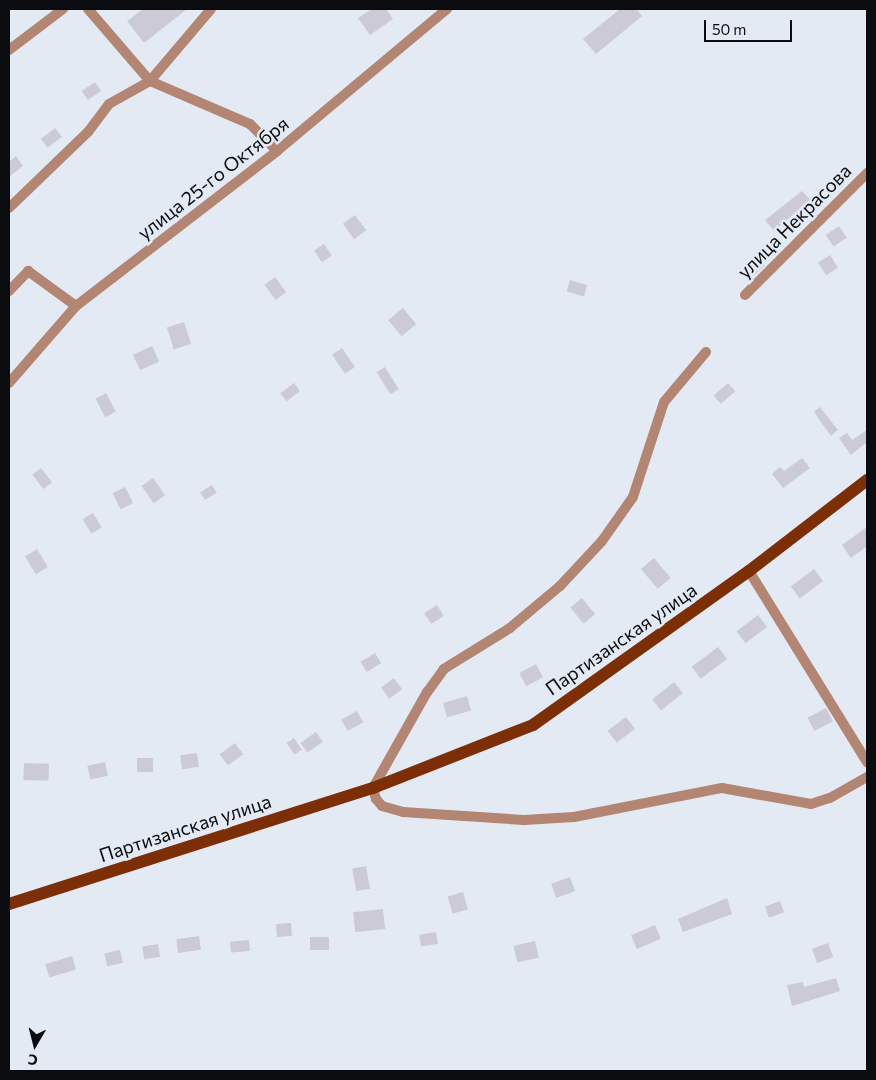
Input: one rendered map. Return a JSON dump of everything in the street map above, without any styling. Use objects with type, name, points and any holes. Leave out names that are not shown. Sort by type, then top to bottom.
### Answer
[{"type":"main road","name":"Партизанская улица","points":[[9,904],[374,788],[532,725],[749,571],[867,480]]},
{"type":"street","points":[[9,50],[63,9]]},
{"type":"street","points":[[88,9],[150,81],[250,124],[277,151]]},
{"type":"street","points":[[9,208],[88,132],[109,104],[150,81],[211,9]]},
{"type":"street","name":"улица 25-го Октября","points":[[9,383],[76,306],[277,151],[447,9]]},
{"type":"street","name":"улица Некрасова","points":[[745,295],[867,173]]},
{"type":"street","points":[[9,290],[28,271],[76,306]]},
{"type":"street","points":[[706,352],[664,402],[645,468],[634,497],[602,542],[560,586],[510,628],[444,669],[427,692],[374,788],[382,806],[403,812],[524,820],[574,818],[722,788],[811,804],[830,798],[867,777]]},
{"type":"street","points":[[749,571],[867,762]]},
{"type":"building","points":[[143,9],[187,9],[144,43],[127,21]]},
{"type":"building","points":[[372,9],[386,9],[393,19],[370,35],[358,18]]},
{"type":"building","points":[[620,9],[636,9],[642,16],[596,54],[583,39]]},
{"type":"building","points":[[95,82],[101,91],[88,100],[82,91]]},
{"type":"building","points":[[55,128],[62,137],[48,148],[41,139]]},
{"type":"building","points":[[16,156],[23,166],[9,177],[9,162]]},
{"type":"building","points":[[802,191],[810,200],[774,231],[765,220]]},
{"type":"building","points":[[355,215],[366,230],[354,239],[343,224]]},
{"type":"building","points":[[839,226],[847,238],[834,247],[826,235]]},
{"type":"building","points":[[324,244],[332,256],[322,262],[314,251]]},
{"type":"building","points":[[830,255],[838,268],[826,275],[818,262]]},
{"type":"building","points":[[756,256],[765,266],[754,275],[746,265]]},
{"type":"building","points":[[275,277],[286,292],[276,300],[264,285]]},
{"type":"building","points":[[570,280],[587,285],[584,296],[567,292]]},
{"type":"building","points":[[403,308],[416,324],[401,336],[388,320]]},
{"type":"building","points":[[184,322],[191,344],[174,349],[167,328]]},
{"type":"building","points":[[152,346],[159,361],[140,370],[133,355]]},
{"type":"building","points":[[342,348],[355,367],[345,374],[332,355]]},
{"type":"building","points":[[385,367],[399,389],[390,394],[377,372]]},
{"type":"building","points":[[294,383],[300,391],[286,401],[280,393]]},
{"type":"building","points":[[728,383],[735,391],[721,404],[714,395]]},
{"type":"building","points":[[106,393],[116,412],[105,417],[95,399]]},
{"type":"building","points":[[820,407],[838,430],[831,436],[814,412]]},
{"type":"building","points":[[867,430],[867,442],[851,455],[839,438],[847,433],[852,440]]},
{"type":"building","points":[[802,458],[810,468],[783,488],[772,474],[780,467],[784,471]]},
{"type":"building","points":[[41,468],[52,482],[43,489],[32,475]]},
{"type":"building","points":[[153,478],[165,495],[154,503],[142,486]]},
{"type":"building","points":[[212,485],[217,493],[205,500],[200,492]]},
{"type":"building","points":[[125,487],[133,503],[121,509],[113,493]]},
{"type":"building","points":[[93,513],[102,528],[91,534],[83,519]]},
{"type":"building","points":[[867,527],[867,546],[851,558],[842,545]]},
{"type":"building","points":[[37,549],[48,567],[36,574],[25,556]]},
{"type":"building","points":[[654,558],[671,578],[658,589],[641,569]]},
{"type":"building","points":[[814,569],[823,581],[800,598],[791,586]]},
{"type":"building","points":[[582,598],[595,614],[584,624],[570,607]]},
{"type":"building","points":[[437,605],[444,616],[431,624],[424,613]]},
{"type":"building","points":[[758,615],[767,627],[745,643],[736,631]]},
{"type":"building","points":[[718,647],[727,659],[701,679],[692,667]]},
{"type":"building","points":[[375,653],[381,663],[367,672],[360,662]]},
{"type":"building","points":[[536,664],[543,677],[526,686],[519,673]]},
{"type":"building","points":[[394,678],[402,689],[389,699],[381,687]]},
{"type":"building","points":[[674,682],[683,693],[661,711],[652,700]]},
{"type":"building","points":[[467,696],[471,710],[447,717],[443,703]]},
{"type":"building","points":[[826,708],[833,721],[815,731],[807,718]]},
{"type":"building","points":[[357,711],[363,722],[348,731],[341,720]]},
{"type":"building","points":[[626,717],[635,729],[617,743],[608,731]]},
{"type":"building","points":[[316,732],[323,742],[307,753],[300,743]]},
{"type":"building","points":[[294,738],[302,750],[294,755],[287,743]]},
{"type":"building","points":[[235,743],[243,754],[228,765],[220,754]]},
{"type":"building","points":[[197,753],[199,767],[182,769],[180,755]]},
{"type":"building","points":[[137,758],[153,758],[153,772],[137,772]]},
{"type":"building","points":[[105,762],[108,776],[90,779],[87,766]]},
{"type":"building","points":[[24,763],[49,764],[48,781],[23,780]]},
{"type":"building","points":[[366,866],[370,889],[356,891],[352,868]]},
{"type":"building","points":[[570,877],[575,891],[556,898],[551,884]]},
{"type":"building","points":[[463,892],[468,909],[453,914],[448,896]]},
{"type":"building","points":[[727,898],[732,914],[683,932],[678,919]]},
{"type":"building","points":[[780,901],[784,912],[769,918],[765,906]]},
{"type":"building","points":[[383,909],[385,929],[355,932],[353,912]]},
{"type":"building","points":[[291,923],[292,936],[277,937],[276,924]]},
{"type":"building","points":[[655,925],[661,939],[637,949],[631,935]]},
{"type":"building","points":[[436,932],[438,944],[421,947],[419,935]]},
{"type":"building","points":[[199,936],[201,950],[178,953],[176,939]]},
{"type":"building","points":[[310,937],[329,937],[329,950],[310,950]]},
{"type":"building","points":[[249,940],[250,951],[231,953],[230,942]]},
{"type":"building","points":[[535,941],[539,958],[517,963],[514,946]]},
{"type":"building","points":[[828,943],[833,957],[817,963],[812,949]]},
{"type":"building","points":[[158,944],[160,957],[144,959],[142,947]]},
{"type":"building","points":[[120,950],[123,963],[107,966],[104,954]]},
{"type":"building","points":[[72,956],[76,969],[49,978],[45,964]]},
{"type":"building","points":[[836,978],[840,991],[792,1006],[787,985],[803,982],[804,987]]}]
